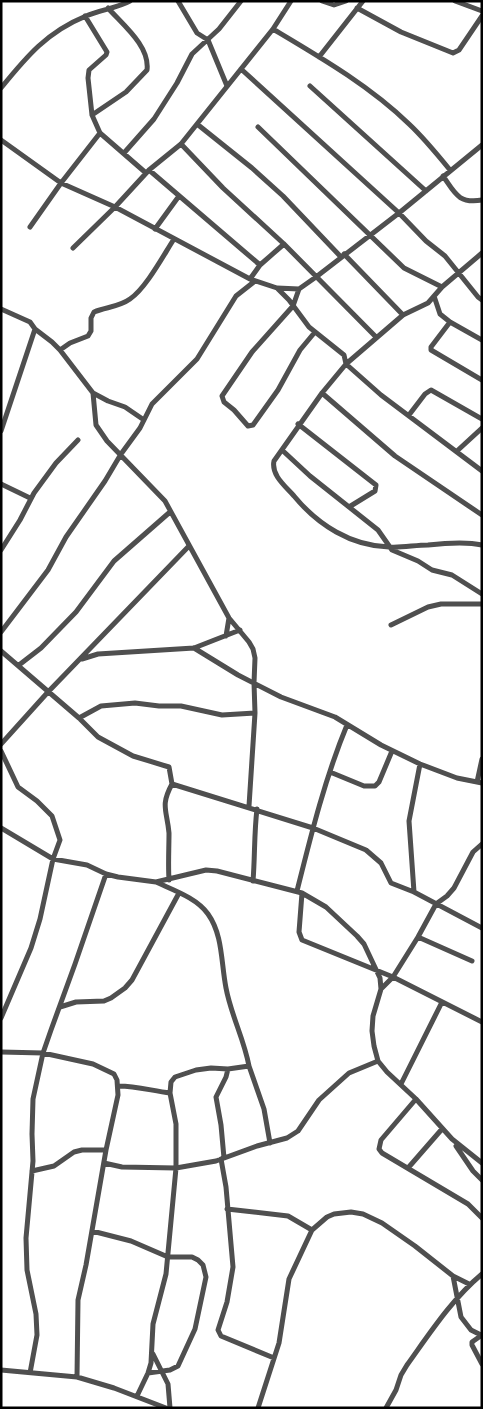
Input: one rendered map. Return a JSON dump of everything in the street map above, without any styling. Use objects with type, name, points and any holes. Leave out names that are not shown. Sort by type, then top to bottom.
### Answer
[{"type":"street","points":[[1,88],[30,53],[59,29],[85,16],[130,1]]},
{"type":"street","points":[[178,1],[197,33],[208,40],[227,86]]},
{"type":"street","points":[[181,7],[184,1]]},
{"type":"street","points":[[124,153],[154,119],[177,83],[192,54],[208,40],[241,1]]},
{"type":"street","points":[[73,248],[148,171],[181,144],[274,30],[291,1]]},
{"type":"street","points":[[322,1],[334,5],[346,1]]},
{"type":"street","points":[[320,57],[363,1]]},
{"type":"street","points":[[455,1],[482,11]]},
{"type":"street","points":[[92,114],[126,92],[143,75],[148,66],[143,49],[108,8]]},
{"type":"street","points":[[357,8],[401,32],[453,53],[459,50],[482,16]]},
{"type":"street","points":[[85,16],[106,47],[107,52],[89,70],[88,78],[92,114],[100,133],[179,196],[260,266]]},
{"type":"street","points":[[274,30],[320,57],[371,92],[405,120],[450,170]]},
{"type":"street","points":[[241,69],[399,213],[426,241],[445,256],[482,300]]},
{"type":"street","points":[[310,86],[426,191]]},
{"type":"street","points":[[197,124],[252,168],[283,196],[403,315]]},
{"type":"street","points":[[258,127],[404,268],[442,287]]},
{"type":"street","points":[[30,227],[100,133]]},
{"type":"street","points":[[1,140],[61,183],[115,207],[253,280],[277,288],[299,289]]},
{"type":"street","points":[[181,144],[222,188],[284,244],[376,337]]},
{"type":"street","points":[[314,332],[300,350],[278,390],[253,425],[248,426],[224,402],[222,396],[252,352],[293,306],[299,289],[399,213],[482,145]]},
{"type":"street","points":[[443,176],[452,190],[462,200],[473,202],[482,200]]},
{"type":"street","points":[[155,229],[179,196]]},
{"type":"street","points":[[60,350],[70,343],[88,336],[91,331],[91,318],[94,312],[112,308],[131,298],[153,272],[174,239]]},
{"type":"street","points":[[1,632],[19,607],[39,585],[56,558],[66,537],[144,420],[152,404],[197,359],[236,296],[253,280],[260,266],[284,244]]},
{"type":"street","points":[[482,253],[434,296],[419,308],[403,315],[346,364],[298,424],[274,461],[273,466],[275,472],[306,511],[335,532],[349,539],[363,544],[390,547],[474,543],[482,545]]},
{"type":"street","points":[[277,288],[314,332],[344,355],[346,364],[381,395],[482,471]]},
{"type":"street","points":[[434,296],[440,314],[450,322],[482,340]]},
{"type":"street","points":[[1,309],[30,322],[35,329],[60,350],[92,393],[108,401],[125,406],[144,420]]},
{"type":"street","points":[[450,322],[431,347],[431,350],[482,380]]},
{"type":"street","points":[[1,431],[35,329]]},
{"type":"street","points":[[409,416],[425,394],[431,390],[482,419]]},
{"type":"street","points":[[92,393],[96,424],[107,441],[165,500],[188,546],[229,618],[253,649],[256,713],[249,806]]},
{"type":"street","points":[[322,393],[395,456],[482,515]]},
{"type":"street","points":[[298,424],[376,485],[375,491],[349,507]]},
{"type":"street","points":[[457,451],[482,428]]},
{"type":"street","points":[[1,550],[20,520],[30,498],[56,463],[78,440]]},
{"type":"street","points":[[282,450],[378,530],[396,552],[418,560],[432,570],[452,575],[482,594]]},
{"type":"street","points":[[1,484],[30,498]]},
{"type":"street","points":[[19,665],[41,648],[76,612],[114,561],[170,512]]},
{"type":"street","points":[[2,742],[188,546]]},
{"type":"street","points":[[391,625],[428,607],[441,604],[482,604]]},
{"type":"street","points":[[226,636],[229,618]]},
{"type":"street","points":[[79,660],[98,654],[194,648],[240,630]]},
{"type":"street","points":[[194,648],[281,697],[324,712],[348,724],[392,751],[420,764],[457,778],[479,783],[482,759]]},
{"type":"street","points":[[1,651],[79,718],[98,738],[133,756],[169,767],[172,784],[167,793],[164,809],[168,832],[169,880]]},
{"type":"street","points":[[79,718],[101,706],[135,703],[181,706],[222,715],[256,713]]},
{"type":"street","points":[[348,724],[334,756],[313,828],[300,892],[299,932],[302,940],[393,977],[482,1022]]},
{"type":"street","points":[[1,750],[18,787],[37,801],[53,818],[60,840],[53,859],[40,920],[31,948],[1,1018]]},
{"type":"street","points":[[330,772],[364,786],[374,786],[379,782],[392,751]]},
{"type":"street","points":[[414,892],[409,821],[420,764]]},
{"type":"street","points":[[172,784],[249,806],[313,828],[366,850],[380,863],[391,883],[414,892],[482,928]]},
{"type":"street","points":[[252,881],[257,809]]},
{"type":"street","points":[[1,828],[53,859],[87,865],[106,874],[156,882],[200,904],[208,913],[220,942],[226,989],[264,1109],[270,1142]]},
{"type":"street","points":[[381,989],[393,977],[436,904],[454,888],[473,852],[482,844]]},
{"type":"street","points":[[156,882],[206,870],[217,871],[300,892],[326,907],[364,944],[377,970],[381,989],[373,1016],[372,1031],[378,1061],[452,1139],[482,1162]]},
{"type":"street","points":[[30,1373],[37,1335],[36,1314],[26,1270],[26,1238],[32,1171],[33,1099],[44,1053],[106,874]]},
{"type":"street","points":[[60,1007],[76,1002],[104,1001],[117,995],[125,988],[132,980],[178,893]]},
{"type":"street","points":[[447,896],[447,910]]},
{"type":"street","points":[[418,937],[472,961]]},
{"type":"street","points":[[401,1084],[442,1002]]},
{"type":"street","points":[[1,1052],[44,1053],[93,1064],[105,1068],[114,1074],[119,1086],[77,1309],[78,1344],[76,1377]]},
{"type":"street","points":[[104,1163],[122,1167],[176,1168],[210,1162],[294,1134],[319,1100],[334,1086],[349,1073],[378,1061]]},
{"type":"street","points":[[137,1396],[148,1373],[152,1354],[153,1324],[166,1279],[176,1168],[176,1124],[170,1093],[172,1082],[175,1078],[186,1073],[211,1068],[228,1070],[250,1066]]},
{"type":"street","points":[[228,1070],[216,1097],[221,1125],[222,1158],[231,1234],[232,1278],[218,1330],[221,1336],[274,1358]]},
{"type":"street","points":[[119,1086],[133,1086],[147,1091],[170,1093]]},
{"type":"street","points":[[416,1099],[381,1140],[382,1153],[468,1204],[482,1218]]},
{"type":"street","points":[[408,1168],[442,1129]]},
{"type":"street","points":[[452,1139],[472,1171],[482,1180]]},
{"type":"street","points":[[32,1171],[54,1166],[74,1152],[106,1150]]},
{"type":"street","points":[[227,1209],[288,1216],[312,1230]]},
{"type":"street","points":[[258,1408],[279,1343],[289,1279],[312,1230],[334,1214],[351,1212],[363,1214],[382,1223],[453,1276],[469,1284]]},
{"type":"street","points":[[92,1231],[132,1240],[168,1258],[192,1257],[202,1265],[206,1277],[195,1330],[178,1366],[170,1370],[148,1373]]},
{"type":"street","points":[[386,1408],[396,1390],[400,1375],[407,1365],[469,1284],[482,1274]]},
{"type":"street","points":[[453,1276],[460,1310],[466,1326],[481,1335],[472,1342],[472,1345],[482,1364]]},
{"type":"street","points":[[152,1354],[168,1384],[170,1408]]},
{"type":"street","points":[[1,1370],[76,1377],[137,1396],[166,1408]]}]
